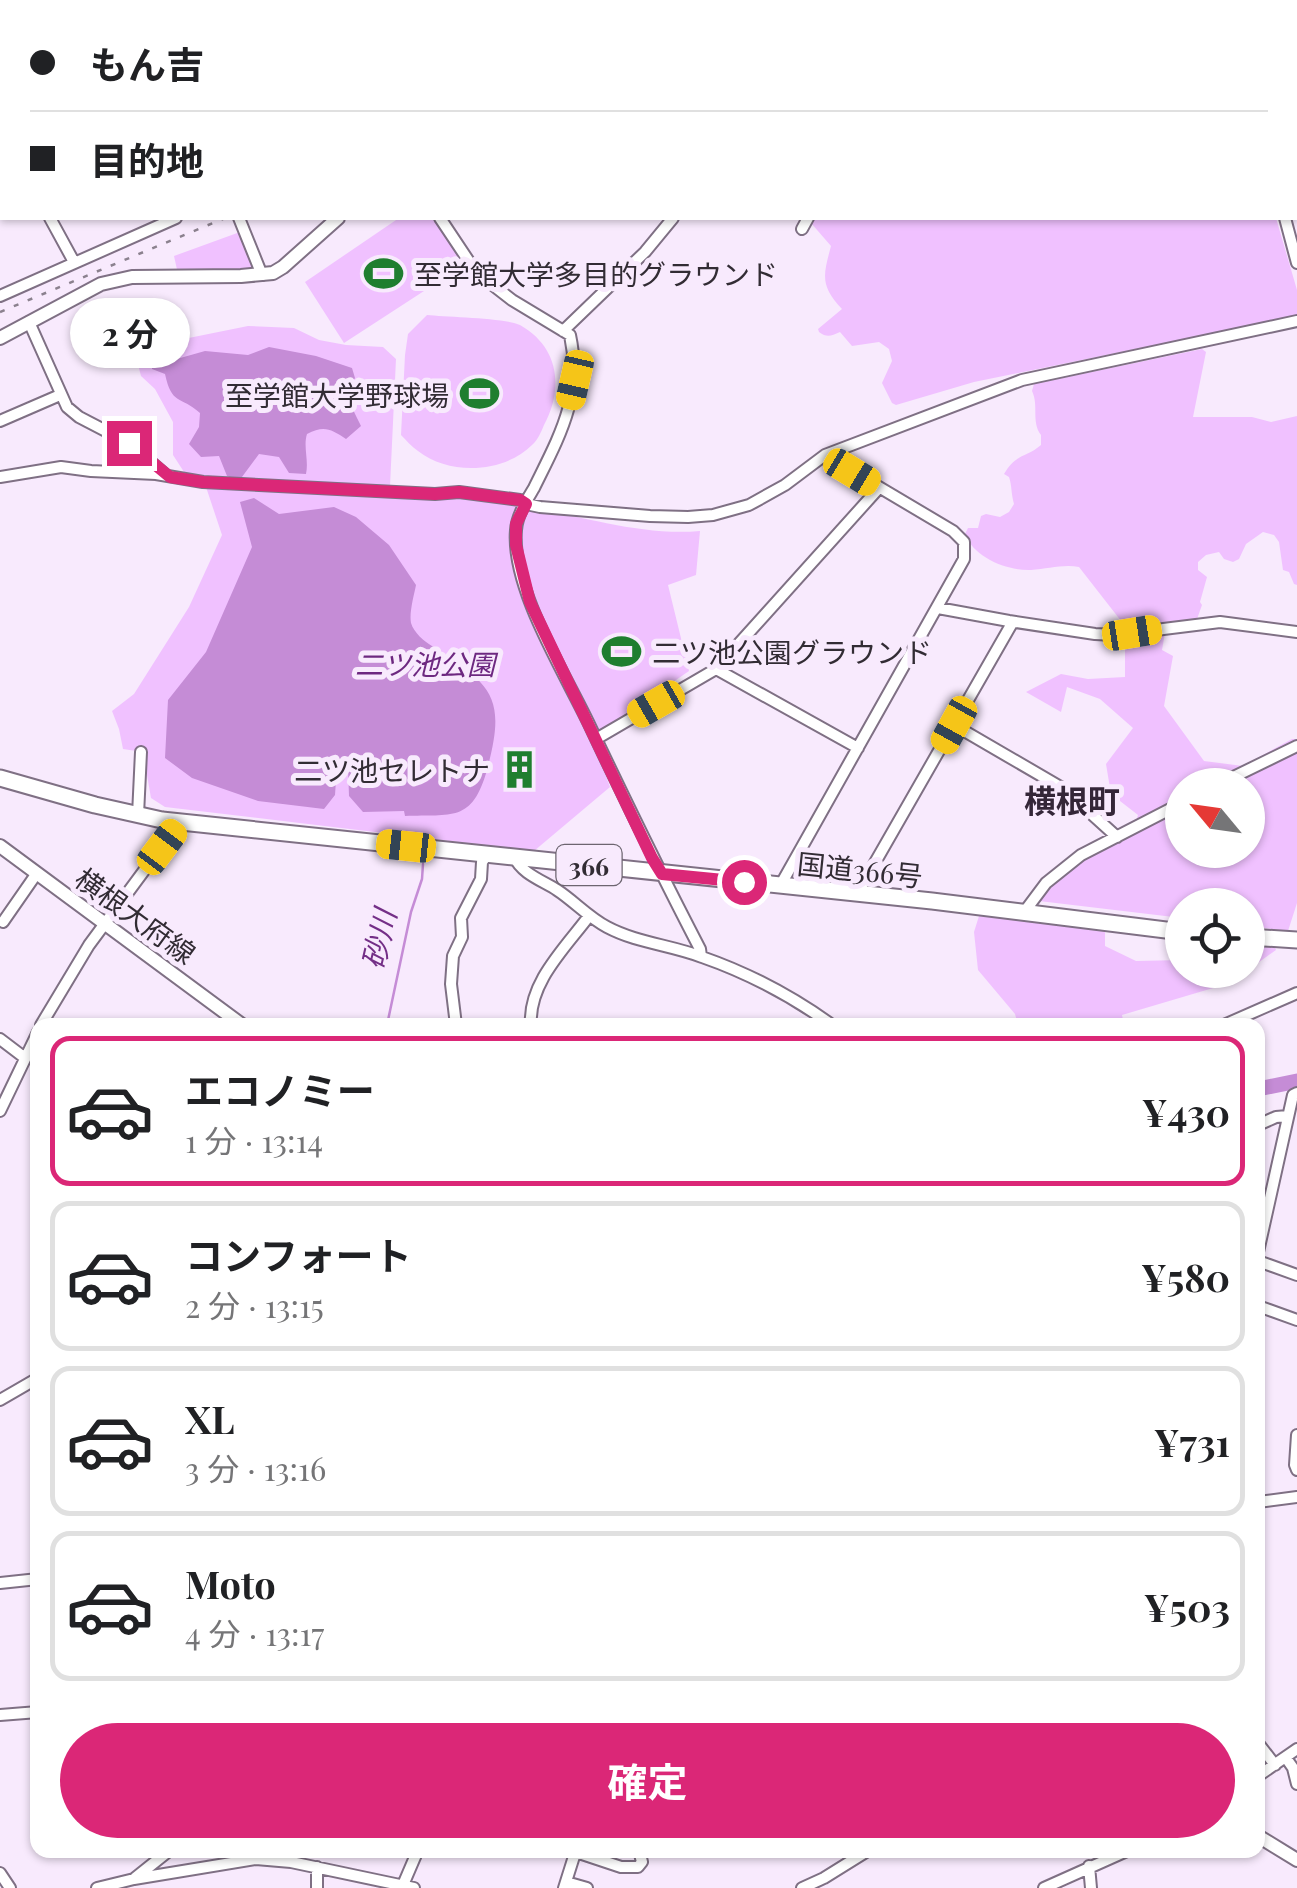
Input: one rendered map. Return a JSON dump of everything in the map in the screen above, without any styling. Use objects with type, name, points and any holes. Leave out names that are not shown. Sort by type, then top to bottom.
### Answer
[{"type":"highway","name":"国道366号","points":[[0,778],[95,805],[180,822],[1165,930]]},
{"type":"highway","points":[[1265,938],[1297,940]]},
{"type":"main road","points":[[0,338],[101,284],[132,277],[272,273],[336,220]]},
{"type":"main road","name":"横根大府線","points":[[0,846],[233,1018]]},
{"type":"main road","points":[[1265,1840],[1297,1860]]},
{"type":"street","points":[[51,220],[74,262]]},
{"type":"street","points":[[1,294],[171,220]]},
{"type":"street","points":[[240,220],[262,275]]},
{"type":"street","points":[[441,220],[476,272],[512,300],[570,335],[575,380],[560,432],[516,524],[516,545],[530,602],[701,956]]},
{"type":"street","points":[[562,331],[645,252],[672,220]]},
{"type":"street","points":[[802,229],[807,220]]},
{"type":"street","points":[[1286,220],[1297,263]]},
{"type":"street","points":[[0,477],[61,467],[265,487],[459,492],[520,500],[540,507],[650,516],[713,515],[750,505],[825,455],[1022,380],[1297,320]]},
{"type":"street","points":[[29,322],[67,407],[79,418],[129,443],[170,477]]},
{"type":"street","points":[[0,421],[60,395]]},
{"type":"street","points":[[780,886],[964,559],[964,542],[953,531],[825,455]]},
{"type":"street","points":[[596,739],[716,669],[879,488]]},
{"type":"street","points":[[938,608],[1009,622],[1115,635],[1220,622],[1297,632]]},
{"type":"street","points":[[857,894],[1011,625],[1009,622]]},
{"type":"street","points":[[716,669],[858,748]]},
{"type":"street","points":[[954,725],[1064,788],[1118,837]]},
{"type":"street","points":[[1252,768],[1297,746]]},
{"type":"street","points":[[138,814],[141,752]]},
{"type":"street","points":[[1025,912],[1046,883],[1065,867],[1102,843],[1165,812]]},
{"type":"street","points":[[45,1018],[105,923],[180,822]]},
{"type":"street","points":[[455,1018],[450,984],[452,956],[462,937],[461,918],[481,879],[482,862],[487,855]]},
{"type":"street","points":[[515,858],[520,866],[590,916],[637,940],[701,956],[762,983],[823,1018]]},
{"type":"street","points":[[2,922],[37,873]]},
{"type":"street","points":[[532,1018],[534,996],[590,916]]},
{"type":"street","points":[[1240,1018],[1297,994]]},
{"type":"street","points":[[0,1039],[24,1058]]},
{"type":"street","points":[[1,1107],[30,1047]]},
{"type":"street","points":[[1265,1195],[1293,1095],[1297,1094]]},
{"type":"street","points":[[1265,1122],[1288,1116]]},
{"type":"street","points":[[1265,1264],[1297,1275]]},
{"type":"street","points":[[1265,1309],[1297,1320]]},
{"type":"street","points":[[0,1400],[30,1383]]},
{"type":"street","points":[[1297,1438],[1297,1470]]},
{"type":"street","points":[[1265,1501],[1297,1497]]},
{"type":"street","points":[[0,1582],[30,1580]]},
{"type":"street","points":[[0,1715],[30,1713]]},
{"type":"street","points":[[1266,1759],[1286,1758],[1297,1750]]},
{"type":"street","points":[[1286,1758],[1297,1784]]},
{"type":"street","points":[[134,1878],[160,1858]]},
{"type":"street","points":[[96,1888],[134,1878],[162,1882],[256,1859],[292,1862],[408,1887],[416,1858]]},
{"type":"street","points":[[574,1858],[565,1885],[587,1888]]},
{"type":"street","points":[[607,1858],[621,1867],[638,1867],[641,1858]]},
{"type":"street","points":[[802,1888],[856,1858]]},
{"type":"street","points":[[1046,1888],[1109,1858]]},
{"type":"street","points":[[1089,1866],[1092,1888]]},
{"type":"street","points":[[316,1888],[317,1867]]},
{"type":"street","points":[[0,1874],[10,1888]]},
{"type":"green space","name":"至学館大学多目的グラウンド","points":[[396,220],[433,220],[464,265],[344,343],[305,282]]},
{"type":"green space","points":[[1277,220],[1297,290],[1297,316],[974,382],[896,405],[882,383],[892,361],[889,349],[879,342],[852,346],[840,332],[829,336],[819,332],[842,309],[825,280],[831,246],[811,223]]},
{"type":"green space","points":[[240,232],[257,273],[178,274],[174,256]]},
{"type":"green space","name":"至学館大学野球場","points":[[427,315],[513,323],[543,345],[554,369],[554,397],[538,438],[520,454],[492,466],[445,465],[416,449],[401,435],[408,334]]},
{"type":"green space","name":"二ツ池公園","points":[[248,326],[294,328],[319,340],[383,347],[396,359],[390,486],[517,498],[534,508],[638,529],[700,531],[696,575],[668,585],[689,671],[592,738],[610,787],[534,851],[165,807],[151,798],[143,752],[123,749],[112,711],[134,694],[189,607],[222,535],[206,487],[186,475],[173,455],[173,422],[155,389],[141,376],[135,353],[159,344]]},
{"type":"green space","points":[[1202,349],[1206,352],[1193,417],[1252,417],[1271,422],[1297,416],[1297,585],[1289,572],[1283,570],[1279,542],[1274,535],[1263,532],[1246,544],[1239,559],[1233,562],[1219,552],[1198,562],[1198,570],[1207,577],[1197,619],[1135,628],[1125,626],[1079,567],[1012,568],[984,556],[969,542],[965,534],[968,528],[978,528],[981,516],[1000,517],[1009,512],[1014,504],[1009,477],[1004,474],[1017,459],[1041,445],[1034,384]]},
{"type":"green space","points":[[1165,633],[1162,650],[1173,656],[1164,706],[1204,761],[1243,766],[1297,739],[1297,903],[1288,931],[1265,928],[1265,888],[1165,888],[1165,916],[1039,901],[1068,869],[1131,836],[1138,815],[1111,794],[1106,764],[1133,728],[1100,699],[1067,687],[1061,712],[1026,692],[1061,674],[1088,679],[1125,677],[1125,639]]},
{"type":"green space","points":[[979,916],[1105,929],[1105,946],[1136,961],[1165,960],[1165,988],[1213,988],[1122,1015],[1123,1018],[1016,1018],[978,970],[974,932]]},
{"type":"green space","points":[[1265,944],[1274,945],[1276,950],[1265,958]]},
{"type":"shaded area","points":[[269,347],[352,368],[355,378],[350,396],[361,426],[346,439],[327,429],[307,434],[306,474],[289,473],[279,457],[259,454],[239,481],[227,476],[219,456],[201,457],[189,444],[199,427],[200,413],[174,396],[165,374],[152,366],[205,351],[248,355]]},
{"type":"shaded area","points":[[254,498],[279,514],[334,507],[356,517],[389,545],[416,585],[411,614],[414,630],[469,671],[490,695],[495,725],[493,745],[481,787],[467,807],[448,815],[363,812],[349,796],[348,767],[337,766],[335,795],[324,809],[258,801],[192,778],[165,758],[168,700],[206,652],[252,547],[240,502]]},
{"type":"waterway","name":"砂川","points":[[388,1018],[423,864]]},
{"type":"waterway","name":"砂川","points":[[1265,1088],[1297,1081]]},
{"type":"railway","points":[[0,312],[220,220]]},
{"type":"place","name":"至学館大学多目的グラウンド","points":[[384,273]]},
{"type":"place","name":"至学館大学野球場","points":[[479,394]]},
{"type":"place","name":"二ツ池公園グラウンド","points":[[622,651]]},
{"type":"place","name":"二ツ池セレトナ","points":[[520,769]]},
{"type":"district","name":"横根町","points":[[1072,799]]},
{"type":"route","points":[[129,443],[170,477],[265,487],[459,492],[526,504],[516,524],[516,545],[530,602],[652,858],[662,874],[744,882]]}]
